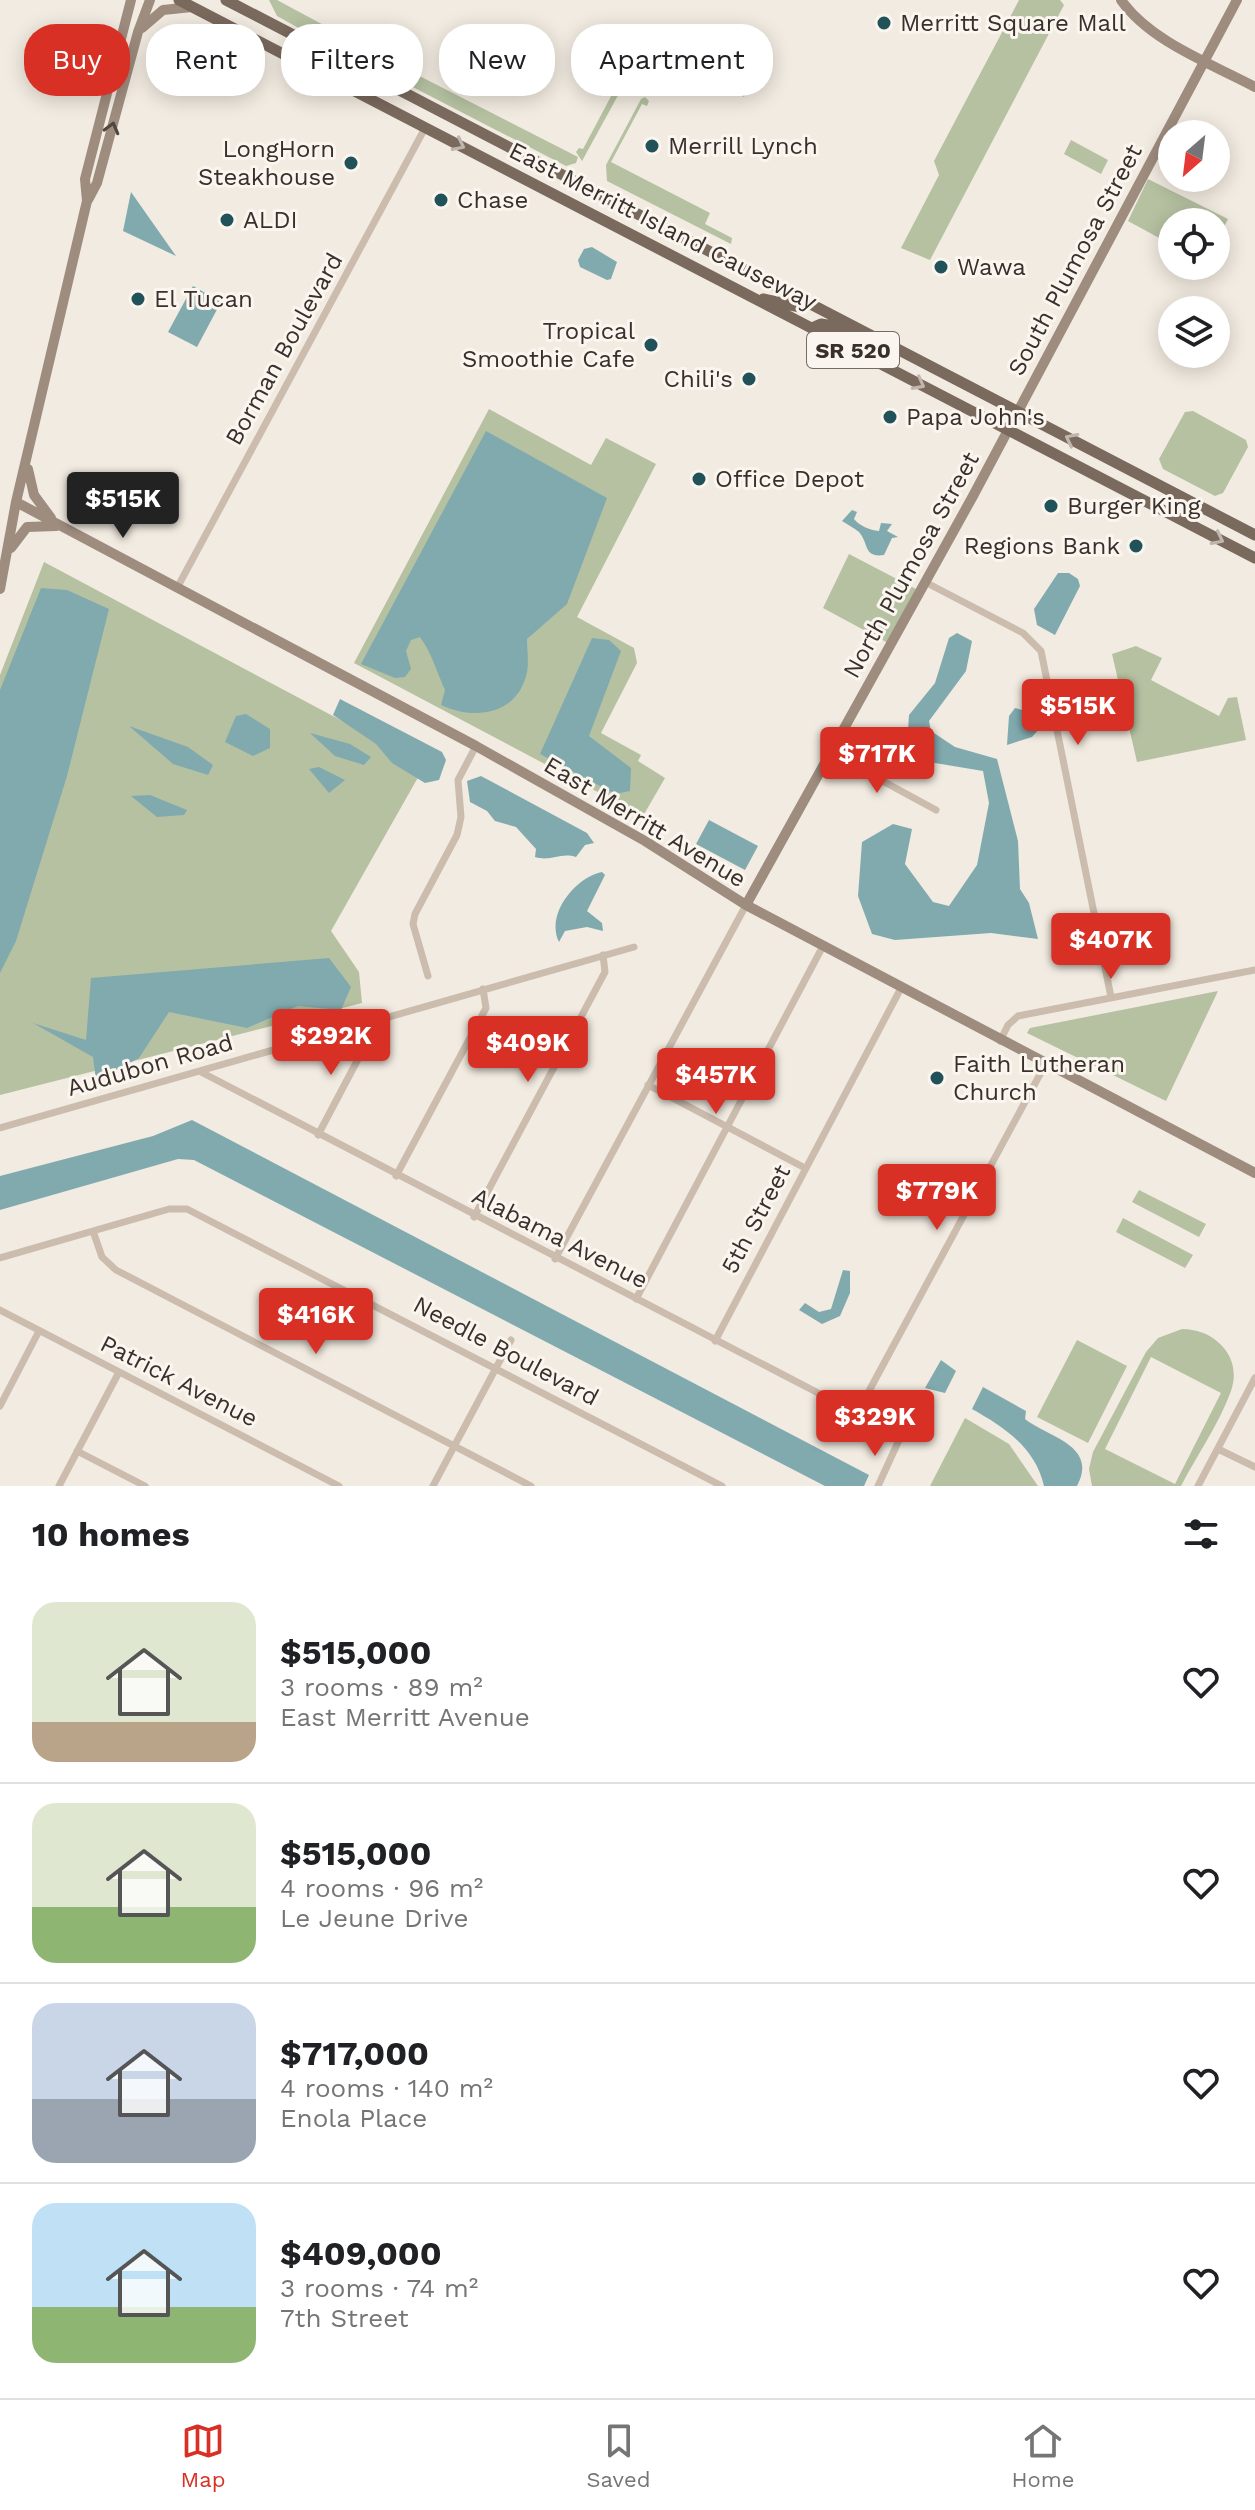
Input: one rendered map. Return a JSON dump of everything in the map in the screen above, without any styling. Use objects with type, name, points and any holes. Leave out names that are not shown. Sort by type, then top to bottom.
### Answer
[{"type":"main road","name":"East Merritt Island Causeway","points":[[179,0],[281,52]]},
{"type":"main road","name":"East Merritt Island Causeway","points":[[226,0],[281,29]]},
{"type":"main road","name":"East Merritt Island Causeway","points":[[364,96],[1255,558]]},
{"type":"main road","name":"East Merritt Island Causeway","points":[[408,96],[1255,535]]},
{"type":"main road","points":[[425,128],[441,121],[479,133]]},
{"type":"main road","points":[[754,298],[800,307],[811,304]]},
{"type":"main road","points":[[812,328],[832,324],[873,336]]},
{"type":"street","points":[[0,589],[16,502],[87,201],[97,183],[138,32],[150,0]]},
{"type":"street","points":[[1121,0],[1129,11],[1162,37],[1255,87]]},
{"type":"street","name":"South Plumosa Street","points":[[1017,411],[1237,0]]},
{"type":"street","points":[[87,201],[85,179],[128,4]]},
{"type":"street","points":[[138,32],[163,10],[192,7]]},
{"type":"street","name":"Borman Boulevard","points":[[177,588],[425,128]]},
{"type":"street","name":"North Plumosa Street","points":[[746,905],[1017,411]]},
{"type":"street","points":[[27,460],[34,495],[58,525]]},
{"type":"street","name":"East Merritt Avenue","points":[[16,502],[476,746],[645,841],[746,905],[1255,1173]]},
{"type":"street","points":[[7,553],[27,527],[58,525]]},
{"type":"street","points":[[925,582],[1023,633],[1041,651],[1111,997]]},
{"type":"street","points":[[428,976],[413,924],[415,914],[457,835],[461,817],[458,780],[476,746]]},
{"type":"street","points":[[831,753],[936,810]]},
{"type":"street","points":[[555,1259],[746,905]]},
{"type":"street","points":[[636,1299],[823,946]]},
{"type":"street","name":"Audubon Road","points":[[0,1128],[634,947]]},
{"type":"street","points":[[474,1217],[605,972],[603,955]]},
{"type":"street","points":[[1000,1041],[1008,1025],[1018,1016],[1255,970]]},
{"type":"street","name":"5th Street","points":[[715,1341],[901,988]]},
{"type":"street","points":[[396,1176],[486,1008],[483,989]]},
{"type":"street","points":[[318,1135],[366,1044],[366,1023]]},
{"type":"street","points":[[856,1415],[1045,1065]]},
{"type":"street","name":"Alabama Avenue","points":[[201,1072],[474,1217],[895,1433],[899,1440],[878,1486]]},
{"type":"street","points":[[648,1085],[805,1168]]},
{"type":"street","name":"Needle Boulevard","points":[[0,1258],[169,1209],[187,1209],[722,1486]]},
{"type":"street","points":[[93,1231],[102,1257],[116,1270],[531,1486]]},
{"type":"street","name":"Patrick Avenue","points":[[0,1310],[339,1486]]},
{"type":"street","points":[[0,1406],[39,1331]]},
{"type":"street","points":[[433,1486],[511,1340]]},
{"type":"street","points":[[59,1486],[119,1372]]},
{"type":"street","points":[[1198,1486],[1255,1378]]},
{"type":"street","points":[[1218,1449],[1255,1467]]},
{"type":"street","points":[[77,1451],[145,1486]]},
{"type":"green space","points":[[269,0],[277,0],[322,24],[291,24],[277,16]]},
{"type":"green space","points":[[1019,0],[1060,0],[1064,5],[930,260],[901,248],[939,175],[934,161]]},
{"type":"green space","points":[[423,78],[439,86],[439,96],[459,96],[578,157],[576,163],[566,166],[423,92]]},
{"type":"green space","points":[[611,96],[618,96],[582,161],[576,152],[579,148],[583,149]]},
{"type":"green space","points":[[645,97],[649,101],[647,106],[642,104],[611,162],[710,213],[705,224],[732,238],[731,244],[607,181],[606,165],[641,99]]},
{"type":"green space","points":[[1071,140],[1108,160],[1101,174],[1064,154]]},
{"type":"green space","points":[[1148,179],[1158,184],[1158,192],[1174,192],[1206,208],[1158,208],[1158,237],[1128,221]]},
{"type":"green space","points":[[489,409],[591,465],[606,438],[656,464],[577,617],[634,648],[637,663],[601,733],[641,755],[638,761],[665,778],[643,816],[354,663]]},
{"type":"green space","points":[[1193,411],[1246,440],[1248,447],[1223,493],[1215,496],[1163,469],[1159,459],[1185,412]]},
{"type":"green space","points":[[849,554],[916,589],[888,643],[823,608]]},
{"type":"green space","points":[[44,562],[425,765],[331,931],[359,972],[362,1003],[0,1095],[0,675]]},
{"type":"green space","points":[[1136,646],[1162,658],[1151,680],[1219,716],[1228,698],[1237,697],[1246,740],[1137,762],[1112,654]]},
{"type":"green space","points":[[1218,991],[1166,1101],[1027,1033],[1030,1028]]},
{"type":"green space","points":[[1139,1190],[1206,1224],[1199,1237],[1132,1202]]},
{"type":"green space","points":[[1123,1218],[1193,1255],[1185,1268],[1116,1232]]},
{"type":"green space","points":[[1182,1329],[1194,1330],[1223,1347],[1233,1367],[1234,1379],[1226,1403],[1181,1486],[1092,1486],[1089,1469],[1093,1452],[1146,1352],[1158,1338]],"holes":[[[1151,1357],[1221,1393],[1175,1484],[1105,1449]]]},
{"type":"green space","points":[[1077,1340],[1127,1366],[1088,1443],[1037,1417]]},
{"type":"green space","points":[[965,1418],[1009,1444],[1038,1486],[930,1486]]},
{"type":"water","points":[[131,192],[176,256],[123,231]]},
{"type":"water","points":[[592,247],[617,262],[611,279],[580,267],[578,260],[584,249]]},
{"type":"water","points":[[193,286],[221,302],[197,347],[168,332]]},
{"type":"water","points":[[486,431],[607,498],[567,604],[527,639],[528,668],[515,698],[493,711],[468,713],[441,705],[445,690],[420,637],[411,640],[406,651],[411,669],[405,677],[395,678],[361,664]]},
{"type":"water","points":[[852,510],[857,512],[854,519],[868,529],[879,531],[881,523],[892,524],[887,531],[898,537],[892,538],[884,555],[869,552],[859,532],[842,521]]},
{"type":"water","points":[[1058,573],[1069,573],[1078,579],[1080,586],[1055,635],[1037,625],[1034,609]]},
{"type":"water","points":[[41,588],[67,590],[109,609],[67,776],[16,941],[0,973],[0,690]]},
{"type":"water","points":[[957,633],[972,641],[966,671],[929,721],[931,731],[955,747],[997,759],[1018,841],[1020,889],[1029,903],[1038,939],[991,933],[895,940],[872,934],[858,896],[862,842],[893,824],[912,829],[905,864],[933,902],[949,906],[977,865],[989,803],[983,771],[935,763],[907,746],[909,715],[935,683],[949,638]]},
{"type":"water","points":[[592,638],[609,640],[621,651],[589,736],[631,768],[630,791],[615,794],[540,754]]},
{"type":"water","points":[[340,699],[442,752],[446,760],[439,780],[425,783],[392,763],[376,744],[333,715]]},
{"type":"water","points":[[1015,708],[1036,714],[1039,729],[1032,737],[1007,745],[1009,716]]},
{"type":"water","points":[[246,714],[270,729],[270,748],[253,756],[225,742],[236,716]]},
{"type":"water","points":[[129,726],[188,747],[213,765],[208,775],[173,764]]},
{"type":"water","points":[[310,733],[350,744],[371,757],[364,765],[335,756]]},
{"type":"water","points":[[319,767],[345,780],[329,793],[309,769]]},
{"type":"water","points":[[481,776],[587,833],[594,843],[585,845],[576,857],[535,857],[536,849],[516,827],[495,821],[487,811],[470,802],[467,781]]},
{"type":"water","points":[[150,795],[187,810],[184,815],[157,817],[131,796]]},
{"type":"water","points":[[709,820],[758,846],[745,870],[696,844]]},
{"type":"water","points":[[602,872],[605,875],[587,911],[602,923],[603,931],[587,927],[565,931],[559,942],[556,920],[566,898],[582,881]]},
{"type":"water","points":[[329,958],[351,987],[341,1010],[298,1006],[247,1028],[169,1012],[139,1058],[96,1081],[93,1057],[33,1023],[86,1040],[91,978]]},
{"type":"water","points":[[192,1120],[869,1475],[864,1486],[825,1486],[194,1160],[178,1159],[0,1210],[0,1176],[153,1136]]},
{"type":"water","points":[[843,1270],[850,1271],[850,1293],[840,1316],[822,1324],[799,1310],[805,1303],[819,1312],[831,1309]]},
{"type":"water","points":[[941,1360],[956,1371],[945,1393],[925,1388]]},
{"type":"water","points":[[983,1387],[1026,1411],[1025,1419],[1076,1452],[1082,1472],[1077,1486],[1044,1486],[1040,1472],[1026,1449],[1006,1431],[972,1409]]},
{"type":"place","name":"Merritt Square Mall","points":[[884,23]]},
{"type":"place","name":"Merrill Lynch","points":[[652,146]]},
{"type":"place","name":"LongHorn Steakhouse","points":[[351,163]]},
{"type":"place","name":"Chase","points":[[441,200]]},
{"type":"place","name":"ALDI","points":[[227,220]]},
{"type":"place","name":"Wawa","points":[[941,267]]},
{"type":"place","name":"El Tucan","points":[[138,299]]},
{"type":"place","name":"Tropical Smoothie Cafe","points":[[651,345]]},
{"type":"place","name":"Chili's","points":[[749,379]]},
{"type":"place","name":"Papa John's","points":[[890,417]]},
{"type":"place","name":"Office Depot","points":[[699,479]]},
{"type":"place","name":"Burger King","points":[[1051,506]]},
{"type":"place","name":"Regions Bank","points":[[1136,546]]},
{"type":"place","name":"Faith Lutheran Church","points":[[937,1078]]}]
